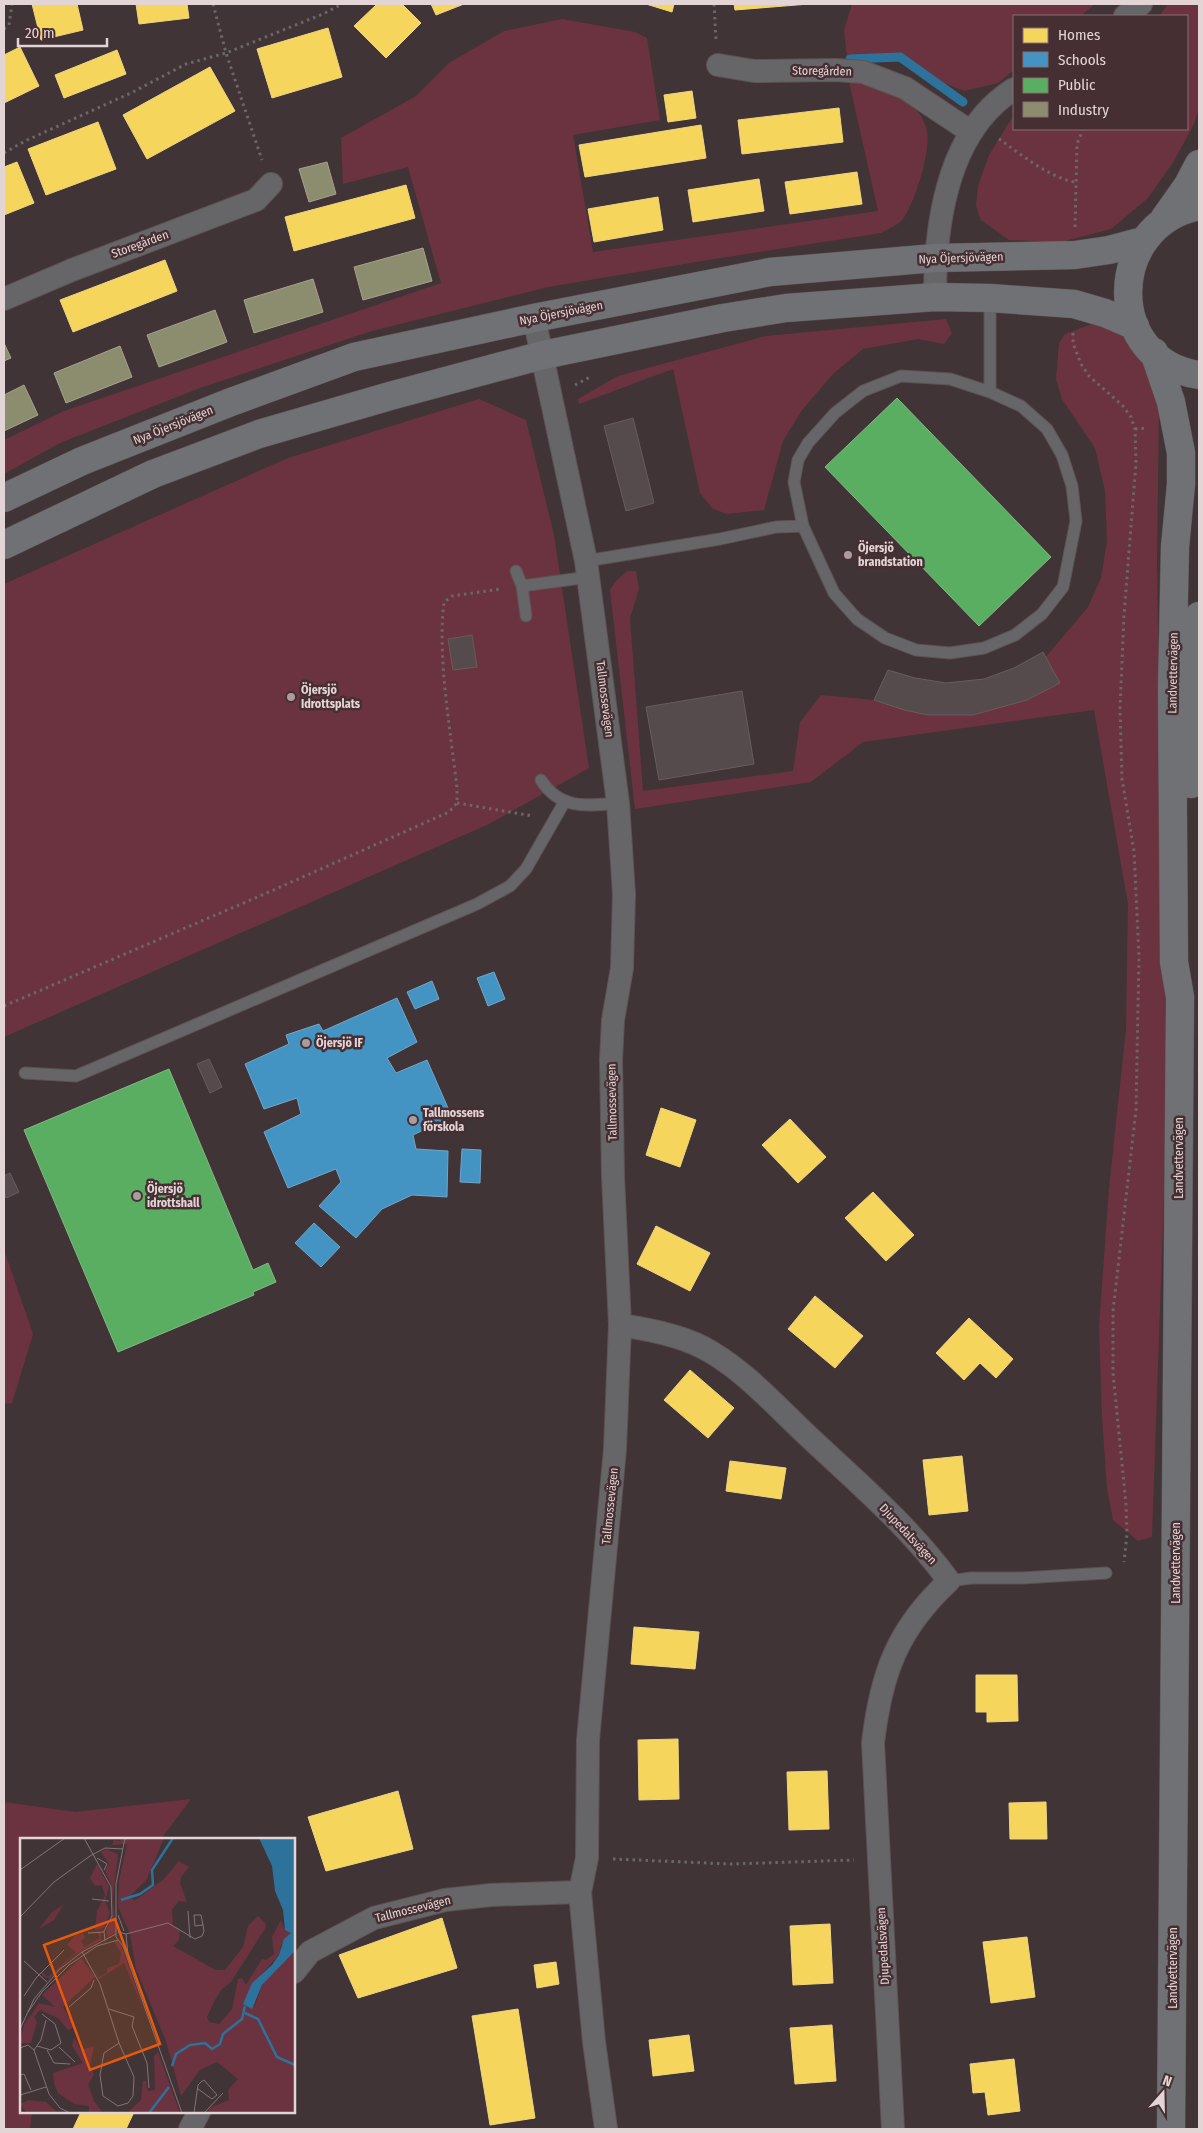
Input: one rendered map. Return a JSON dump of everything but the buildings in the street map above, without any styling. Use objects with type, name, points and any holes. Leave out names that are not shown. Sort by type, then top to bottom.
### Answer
[{"type":"street","points":[[1127,15],[1141,4]]},
{"type":"street","name":"Storegården","points":[[718,65],[754,71],[836,70],[863,72],[905,88],[974,128]]},
{"type":"street","points":[[935,297],[935,258],[944,204],[954,165],[974,128],[1004,95],[1013,90]]},
{"type":"street","name":"Landvettervägen","points":[[1171,2129],[1180,997],[1174,962],[1172,688],[1175,547],[1181,484],[1181,453],[1171,402],[1154,352],[1135,326],[1129,305],[1128,283],[1133,261],[1152,232],[1188,185],[1199,164]]},
{"type":"street","name":"Storegården","points":[[4,299],[90,263],[256,200],[271,184]]},
{"type":"street","points":[[1152,232],[1180,212],[1199,206]]},
{"type":"street","name":"Nya Öjersjövägen","points":[[4,498],[82,461],[231,402],[354,358],[534,318],[770,272],[935,258],[1075,255],[1108,250],[1152,232]]},
{"type":"street","points":[[4,545],[153,474],[259,434],[390,396],[543,355],[723,318],[786,308],[935,297],[990,298],[1074,304],[1105,313],[1135,326]]},
{"type":"street","name":"Tallmossevägen","points":[[534,318],[588,569],[623,853],[624,935],[622,968],[613,1020],[611,1060],[620,1325],[615,1449],[588,1740],[587,1858],[580,1892],[594,2042],[606,2129]]},
{"type":"street","name":"Landvettervägen","points":[[1154,352],[1178,369],[1199,375]]},
{"type":"street","name":"Landvettervägen","points":[[1180,997],[1188,962],[1192,720],[1199,616]]},
{"type":"street","name":"Djupedalsvägen","points":[[620,1325],[666,1334],[710,1351],[746,1378],[902,1523],[949,1581],[928,1601],[902,1637],[885,1675],[873,1744],[893,2129]]},
{"type":"street","name":"Tallmossevägen","points":[[295,1971],[310,1952],[374,1918],[445,1900],[491,1895],[580,1892]]},
{"type":"street","points":[[190,2129],[198,2113]]},
{"type":"lane","points":[[990,298],[990,392]]},
{"type":"lane","points":[[901,376],[950,378],[990,392],[1021,406],[1047,429],[1062,455],[1072,486],[1076,521],[1062,587],[1042,614],[1015,635],[984,648],[950,653],[916,650],[885,638],[857,619],[834,593],[803,526],[794,482],[798,460],[808,443],[835,413],[863,391],[901,376]]},
{"type":"lane","points":[[522,586],[588,569],[776,527],[803,526]]},
{"type":"lane","points":[[516,571],[522,586],[526,616]]},
{"type":"lane","points":[[541,780],[548,792],[565,801],[584,806],[618,803]]},
{"type":"lane","points":[[25,1073],[76,1076],[477,904],[510,886],[526,870],[565,801]]},
{"type":"lane","points":[[949,1581],[971,1578],[1022,1578],[1106,1573]]},
{"type":"path","points":[[4,29],[9,25],[12,4]]},
{"type":"path","points":[[213,4],[226,53],[271,184]]},
{"type":"path","points":[[4,153],[25,141],[133,92],[186,64],[226,53],[324,14],[342,4]]},
{"type":"path","points":[[714,4],[718,65]]},
{"type":"path","points":[[974,128],[1064,180],[1074,182]]},
{"type":"path","points":[[1075,229],[1074,182],[1077,144],[1083,130]]},
{"type":"path","points":[[1073,327],[1073,344],[1081,364],[1089,376],[1123,406],[1131,417],[1135,429],[1136,463],[1124,615],[1120,708],[1122,778],[1134,851],[1139,956],[1136,1110],[1113,1319],[1113,1373],[1126,1504],[1127,1534],[1124,1562],[1120,1570],[1106,1573]]},
{"type":"path","points":[[551,390],[576,384],[600,373]]},
{"type":"path","points":[[4,1006],[449,812],[457,802],[443,658],[442,616],[444,602],[452,596],[522,586]]},
{"type":"path","points":[[457,802],[540,817],[554,822]]},
{"type":"path","points":[[587,1858],[731,1864],[879,1859]]},
{"type":"shaded area","points":[[852,4],[1095,4],[1082,15],[1013,15],[1013,71],[998,83],[964,91],[941,82],[900,56],[847,57],[844,30]]},
{"type":"shaded area","points":[[1168,4],[1199,4],[1199,108],[1194,124],[1174,161],[1148,198],[1111,229],[1061,242],[1009,240],[981,220],[976,206],[978,186],[989,155],[1013,118],[1013,130],[1188,130],[1188,15],[1160,15]]},
{"type":"shaded area","points":[[562,19],[635,32],[647,38],[660,120],[573,135],[593,252],[878,211],[848,77],[877,87],[905,100],[919,113],[924,122],[928,140],[927,151],[921,176],[908,211],[899,223],[881,233],[548,287],[372,331],[200,388],[60,443],[4,474],[4,440],[64,411],[441,283],[408,167],[343,184],[341,138],[416,96],[449,63],[504,31]]},
{"type":"shaded area","points":[[946,319],[952,333],[944,344],[918,339],[863,349],[833,374],[802,410],[783,441],[764,510],[726,514],[712,508],[700,493],[673,369],[579,404],[578,399],[618,376],[766,336]]},
{"type":"shaded area","points":[[1092,324],[1107,328],[1124,336],[1138,353],[1151,377],[1159,404],[1157,563],[1159,693],[1165,817],[1165,1165],[1152,1537],[1138,1541],[1113,1520],[1107,1488],[1102,1417],[1099,1327],[1109,1188],[1126,1029],[1128,904],[1094,710],[863,742],[811,782],[635,809],[610,590],[616,581],[627,571],[636,571],[639,589],[630,618],[643,791],[793,771],[800,722],[821,695],[874,700],[904,710],[928,715],[1045,658],[1088,607],[1101,578],[1107,541],[1105,491],[1095,448],[1062,399],[1056,379],[1059,343],[1065,334]]},
{"type":"shaded area","name":"Öjersjö Idrottsplats","points":[[479,399],[526,420],[554,535],[589,768],[489,824],[4,1037],[4,584],[288,458]]},
{"type":"shaded area","points":[[4,1250],[33,1334],[12,1403],[4,1404]]},
{"type":"shaded area","points":[[191,1799],[162,1838],[20,1838],[20,2113],[32,2113],[30,2129],[4,2129],[4,1802],[75,1812]]},
{"type":"waterway","points":[[850,59],[900,57],[963,102]]},
{"type":"place","name":"Öjersjö brandstation","points":[[848,555]]},
{"type":"place","name":"Öjersjö Idrottsplats","points":[[291,697]]},
{"type":"place","name":"Öjersjö IF","points":[[306,1043]]},
{"type":"place","name":"Tallmossens förskola","points":[[413,1120]]},
{"type":"place","name":"Öjersjö idrottshall","points":[[137,1196]]}]
